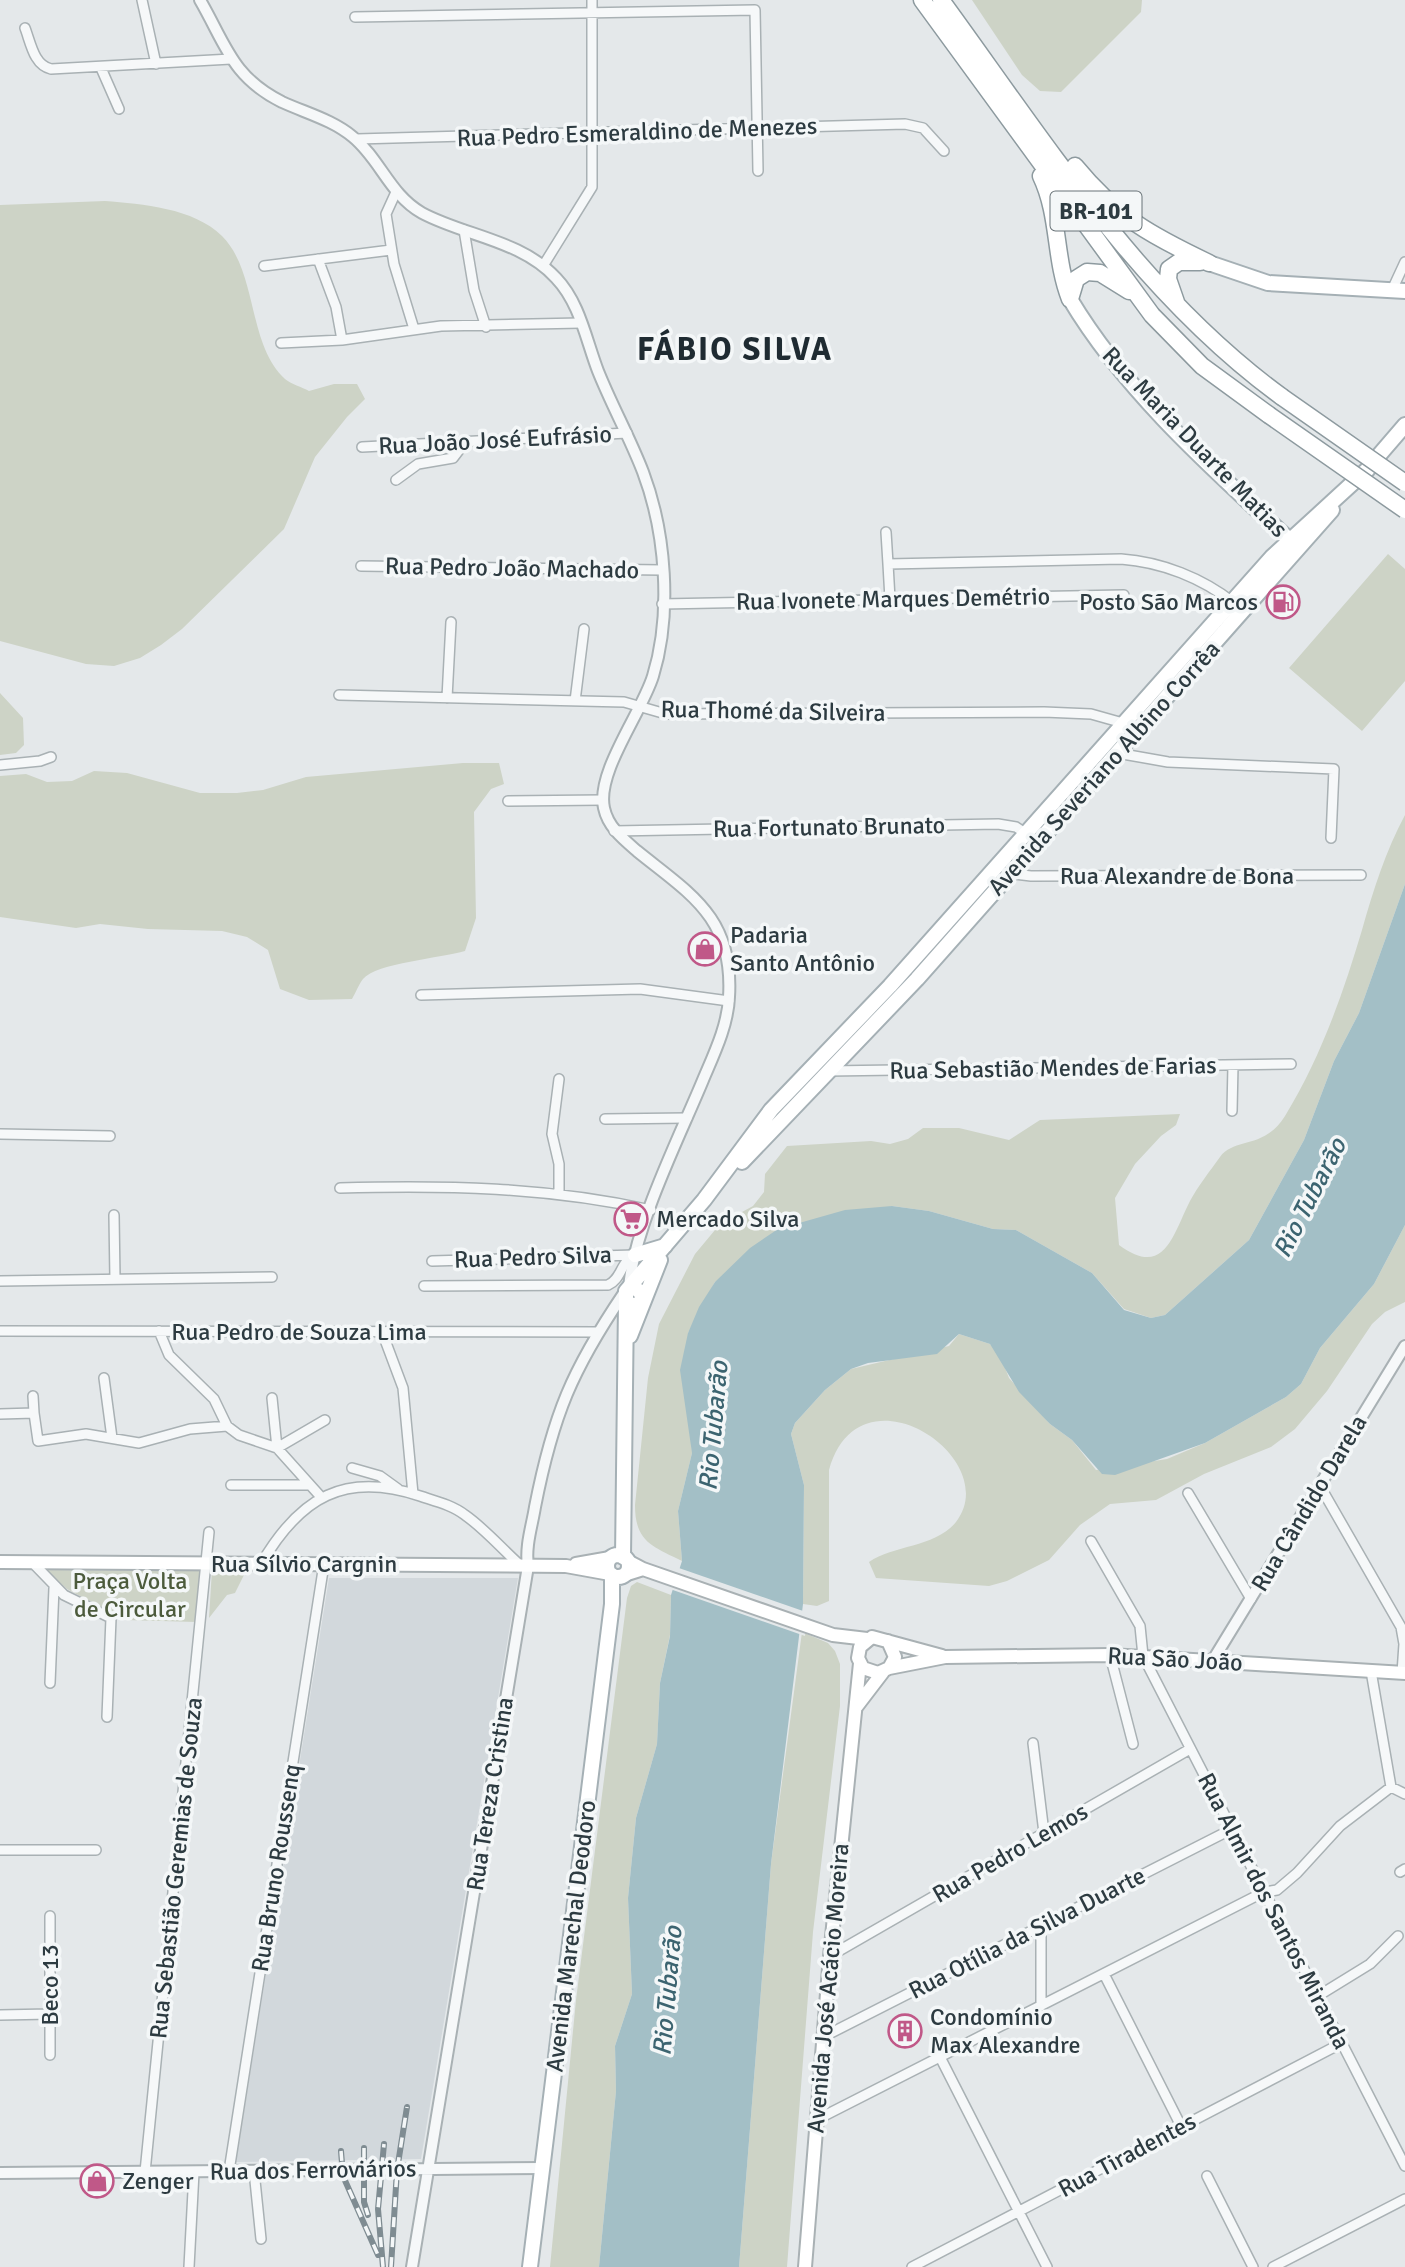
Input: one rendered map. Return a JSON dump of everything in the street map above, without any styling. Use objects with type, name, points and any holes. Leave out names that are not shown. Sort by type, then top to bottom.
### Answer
[{"type":"highway","name":"BR-101","points":[[922,0],[1137,296],[1183,350],[1269,415],[1405,510]]},
{"type":"highway","name":"BR-101","points":[[941,0],[1117,239],[1181,312],[1234,361],[1405,483]]},
{"type":"highway","points":[[1017,105],[1049,135],[1102,198],[1124,218],[1209,263]]},
{"type":"highway","points":[[1023,139],[1055,213],[1061,273],[1070,299]]},
{"type":"highway","points":[[1181,312],[1170,287],[1169,269],[1179,261],[1209,263]]},
{"type":"highway","points":[[1070,299],[1076,279],[1092,271],[1137,296]]},
{"type":"main road","points":[[1209,263],[1237,275],[1268,283],[1399,291]]},
{"type":"main road","name":"Rua Maria Duarte Matias","points":[[1070,299],[1109,355],[1142,392],[1293,544]]},
{"type":"main road","points":[[1368,470],[1405,425]]},
{"type":"main road","name":"Avenida Severiano Albino Corrêa","points":[[626,1295],[704,1200],[764,1119],[823,1067],[1010,875],[1117,753],[1237,606],[1272,556],[1293,544],[1303,525],[1368,470]]},
{"type":"main road","name":"Avenida Severiano Albino Corrêa","points":[[911,974],[997,866],[1123,723],[1293,544],[1368,470]]},
{"type":"main road","points":[[1266,517],[1293,526],[1303,525]]},
{"type":"main road","points":[[1266,517],[1271,534],[1272,556]]},
{"type":"main road","points":[[1117,753],[1123,723]]},
{"type":"main road","points":[[635,1255],[667,1245]]},
{"type":"main road","name":"Avenida Severiano Albino Corrêa","points":[[642,1301],[667,1245]]},
{"type":"main road","points":[[625,1354],[642,1301],[640,1290],[626,1295],[625,1354],[626,1464],[618,1558],[647,1571],[828,1633],[867,1639],[878,1637],[888,1641],[895,1657],[854,1709]]},
{"type":"main road","name":"Rua Sílvio Cargnin","points":[[566,1566],[618,1558]]},
{"type":"main road","name":"Avenida Marechal Deodoro","points":[[530,2267],[612,1604],[617,1575],[629,1566],[618,1558]]},
{"type":"main road","name":"Rua Sílvio Cargnin","points":[[0,1562],[524,1565],[566,1566],[617,1575]]},
{"type":"main road","points":[[617,1575],[647,1571]]},
{"type":"main road","points":[[828,1633],[873,1673],[886,1670]]},
{"type":"main road","points":[[859,1661],[860,1647],[867,1639]]},
{"type":"main road","name":"Rua São João","points":[[888,1641],[945,1657]]},
{"type":"main road","name":"Rua São João","points":[[886,1670],[945,1657],[1110,1655],[1403,1673]]},
{"type":"main road","name":"Avenida José Acácio Moreira","points":[[805,2267],[830,1956],[859,1661]]},
{"type":"street","points":[[142,0],[156,64]]},
{"type":"street","points":[[200,0],[231,59],[253,84],[357,139],[396,192],[419,211],[509,246],[544,266],[567,291],[608,397],[627,433],[652,497],[662,570],[662,604],[656,662],[640,707],[610,771],[603,800],[604,811],[614,831],[685,887],[708,913],[727,963],[729,1001],[721,1033],[635,1255],[626,1295]]},
{"type":"street","points":[[544,266],[592,187],[592,0]]},
{"type":"street","points":[[355,17],[755,10],[758,171]]},
{"type":"street","points":[[25,28],[43,67],[61,70],[231,59]]},
{"type":"street","points":[[102,68],[119,108]]},
{"type":"street","name":"Rua Pedro Esmeraldino de Menezes","points":[[357,139],[917,125],[944,151]]},
{"type":"street","points":[[396,192],[386,214],[391,250],[414,329]]},
{"type":"street","points":[[464,230],[474,290],[486,327]]},
{"type":"street","points":[[264,266],[391,250]]},
{"type":"street","points":[[318,259],[336,307],[342,340]]},
{"type":"street","points":[[1399,291],[1405,262]]},
{"type":"street","points":[[281,343],[342,340],[414,329],[581,323]]},
{"type":"street","name":"Rua João José Eufrásio","points":[[362,447],[627,433]]},
{"type":"street","points":[[396,480],[418,464],[453,458],[466,441]]},
{"type":"street","points":[[886,532],[890,599]]},
{"type":"street","points":[[888,564],[1138,560],[1194,579],[1237,606]]},
{"type":"street","name":"Rua Pedro João Machado","points":[[362,566],[662,570]]},
{"type":"street","name":"Rua Ivonete Marques Demétrio","points":[[662,604],[1124,595]]},
{"type":"street","points":[[447,698],[451,622]]},
{"type":"street","points":[[575,701],[584,629]]},
{"type":"street","name":"Rua Thomé da Silveira","points":[[339,695],[624,702],[666,714],[1044,712],[1091,714],[1123,723]]},
{"type":"street","points":[[1117,753],[1168,762],[1334,769],[1331,838]]},
{"type":"street","points":[[0,765],[40,761],[51,757]]},
{"type":"street","points":[[508,801],[603,800]]},
{"type":"street","name":"Rua Fortunato Brunato","points":[[614,831],[998,824],[1016,827],[1037,843]]},
{"type":"street","points":[[997,866],[1010,875]]},
{"type":"street","name":"Rua Alexandre de Bona","points":[[1010,875],[1361,874]]},
{"type":"street","points":[[421,995],[640,989],[729,1001]]},
{"type":"street","name":"Rua Sebastião Mendes de Farias","points":[[823,1067],[1292,1064]]},
{"type":"street","points":[[1232,1111],[1233,1065]]},
{"type":"street","points":[[559,1079],[552,1134],[559,1164],[559,1194]]},
{"type":"street","points":[[605,1119],[687,1118]]},
{"type":"street","points":[[0,1134],[110,1136]]},
{"type":"street","points":[[340,1188],[452,1186],[559,1194],[651,1210]]},
{"type":"street","points":[[114,1215],[115,1279]]},
{"type":"street","points":[[424,1286],[608,1284],[617,1280],[625,1261],[635,1255]]},
{"type":"street","name":"Rua Pedro Silva","points":[[432,1261],[635,1255]]},
{"type":"street","points":[[0,1281],[272,1277]]},
{"type":"street","name":"Rua Tereza Cristina","points":[[412,2267],[524,1565],[551,1436],[570,1380],[598,1332],[626,1295]]},
{"type":"street","name":"Rua Pedro de Souza Lima","points":[[0,1331],[598,1332]]},
{"type":"street","points":[[159,1332],[169,1355],[214,1399],[227,1426],[239,1435],[277,1448],[321,1497]]},
{"type":"street","points":[[382,1332],[403,1388],[414,1494]]},
{"type":"street","name":"Rua Cândido Darela","points":[[1213,1660],[1405,1346]]},
{"type":"street","points":[[104,1378],[113,1438]]},
{"type":"street","points":[[33,1396],[38,1441],[75,1435],[149,1442],[190,1429],[227,1426]]},
{"type":"street","points":[[272,1398],[277,1448]]},
{"type":"street","points":[[0,1413],[34,1413]]},
{"type":"street","points":[[277,1448],[325,1420]]},
{"type":"street","points":[[352,1468],[380,1476],[399,1490]]},
{"type":"street","points":[[231,1485],[310,1485]]},
{"type":"street","points":[[261,1564],[282,1532],[321,1497],[338,1489],[369,1485],[414,1494],[466,1515],[524,1565]]},
{"type":"street","points":[[1320,1486],[1401,1627],[1404,1644],[1403,1673]]},
{"type":"street","points":[[1188,1493],[1251,1599]]},
{"type":"street","name":"Rua Sebastião Geremias de Souza","points":[[145,2172],[209,1532]]},
{"type":"street","name":"Rua Almir dos Santos Miranda","points":[[1091,1541],[1140,1626],[1143,1656],[1405,2166]]},
{"type":"street","points":[[32,1562],[54,1588],[111,1618],[107,1717]]},
{"type":"street","name":"Rua Bruno Roussenq","points":[[229,2171],[324,1564]]},
{"type":"street","points":[[50,1683],[54,1588]]},
{"type":"street","points":[[1110,1655],[1133,1744]]},
{"type":"street","points":[[1371,1671],[1391,1787]]},
{"type":"street","points":[[1033,1743],[1044,1833]]},
{"type":"street","name":"Rua Pedro Lemos","points":[[830,1956],[1191,1749]]},
{"type":"street","points":[[1391,1787],[1405,1794]]},
{"type":"street","points":[[817,2120],[1264,1892],[1286,1884],[1340,1826],[1391,1787]]},
{"type":"street","name":"Rua Otília da Silva Duarte","points":[[823,2037],[1232,1829]]},
{"type":"street","points":[[0,1850],[96,1850]]},
{"type":"street","name":"Beco 13","points":[[50,1916],[50,2055]]},
{"type":"street","points":[[1041,1928],[1041,2006]]},
{"type":"street","points":[[1318,1996],[1370,1964],[1398,1936]]},
{"type":"street","points":[[1104,1974],[1181,2126]]},
{"type":"street","points":[[0,2015],[50,2014]]},
{"type":"street","name":"Rua Tiradentes","points":[[912,2267],[1342,2043]]},
{"type":"street","points":[[940,2057],[1047,2267]]},
{"type":"street","name":"Rua dos Ferroviários","points":[[0,2173],[542,2168]]},
{"type":"street","points":[[254,2171],[261,2239]]},
{"type":"street","points":[[189,2267],[194,2172]]},
{"type":"street","points":[[1206,2176],[1253,2267]]},
{"type":"street","points":[[1273,2267],[1405,2199]]},
{"type":"shaded area","points":[[329,1578],[518,1578],[421,2159],[236,2162]]},
{"type":"green space","points":[[972,0],[1142,0],[1141,12],[1061,92],[1040,91],[1022,75]]},
{"type":"green space","points":[[105,201],[182,213],[197,219],[222,236],[242,269],[264,347],[285,379],[309,391],[334,384],[357,384],[365,399],[315,457],[284,529],[182,629],[140,658],[114,666],[86,664],[0,641],[0,205]]},
{"type":"green space","points":[[1388,554],[1405,569],[1405,681],[1362,731],[1289,668]]},
{"type":"green space","points":[[0,693],[23,718],[24,745],[16,753],[0,755]]},
{"type":"green space","points":[[463,763],[499,763],[504,784],[491,789],[474,812],[476,918],[465,951],[395,965],[370,973],[363,979],[352,999],[309,1000],[280,989],[268,950],[247,937],[222,931],[148,929],[100,924],[76,928],[0,917],[0,776],[26,774],[47,782],[72,781],[94,771],[127,773],[200,793],[237,793],[263,790],[306,777]]},
{"type":"green space","points":[[1405,815],[1405,884],[1359,1013],[1334,1061],[1304,1140],[1249,1240],[1165,1315],[1151,1318],[1124,1309],[1092,1273],[1016,1230],[993,1229],[929,1211],[892,1206],[715,1282],[688,1333],[692,1453],[678,1511],[682,1561],[647,1541],[638,1527],[635,1505],[648,1378],[659,1324],[695,1254],[720,1224],[753,1206],[764,1192],[765,1174],[787,1146],[871,1141],[890,1144],[908,1139],[923,1128],[959,1128],[1009,1140],[1040,1120],[1180,1114],[1176,1125],[1161,1136],[1135,1164],[1115,1198],[1119,1245],[1135,1254],[1147,1257],[1157,1255],[1172,1238],[1193,1195],[1220,1157],[1226,1151],[1259,1139],[1277,1127],[1298,1094],[1330,1026],[1380,871]]},
{"type":"green space","points":[[1405,1225],[1405,1302],[1385,1312],[1372,1324],[1327,1391],[1295,1429],[1271,1447],[1204,1474],[1156,1500],[1110,1504],[1080,1525],[1049,1560],[1007,1581],[989,1586],[876,1578],[869,1562],[948,1530],[956,1522],[966,1497],[961,1472],[945,1449],[922,1431],[895,1422],[868,1423],[845,1438],[829,1470],[829,1601],[817,1606],[803,1604],[804,1485],[791,1434],[795,1423],[825,1390],[851,1369],[949,1346],[959,1334],[990,1344],[1000,1355],[1009,1378],[1050,1424],[1072,1440],[1096,1470],[1167,1459],[1205,1443],[1286,1397],[1301,1384],[1320,1348],[1374,1284]]},
{"type":"green space","name":"Praça Volta de Circular","points":[[46,1570],[202,1571],[196,1622],[125,1620],[67,1589]]},
{"type":"green space","points":[[212,1570],[246,1571],[235,1593],[227,1595],[209,1618]]},
{"type":"green space","points":[[637,1582],[671,1595],[670,1635],[660,1683],[657,1744],[636,1818],[628,1898],[632,1994],[615,2046],[616,2091],[599,2267],[550,2267],[576,2000],[627,1598],[631,1586]]},
{"type":"green space","points":[[802,1632],[828,1643],[835,1651],[840,1664],[840,1706],[813,1932],[787,2267],[739,2267],[771,1864]]},
{"type":"water","name":"Rio Tubarão","points":[[1405,884],[1405,1225],[1374,1284],[1320,1348],[1301,1384],[1286,1397],[1205,1443],[1115,1475],[1102,1474],[1072,1440],[1050,1424],[1019,1392],[990,1344],[959,1334],[937,1354],[868,1363],[851,1369],[825,1390],[795,1423],[791,1434],[804,1485],[803,1604],[771,1864],[739,2267],[599,2267],[616,2091],[615,2046],[632,1994],[628,1898],[636,1818],[657,1744],[660,1683],[670,1636],[671,1595],[682,1561],[678,1511],[692,1453],[680,1370],[688,1333],[699,1307],[715,1282],[750,1248],[778,1229],[845,1210],[892,1206],[929,1211],[993,1229],[1016,1230],[1092,1273],[1124,1310],[1151,1318],[1165,1315],[1249,1240],[1304,1140],[1334,1061],[1359,1013]]},
{"type":"pier","points":[[676,1567],[806,1612],[805,1636],[670,1589]]},
{"type":"railway","points":[[391,2267],[397,2170],[407,2107]]},
{"type":"railway","points":[[383,2267],[378,2209],[384,2144]]},
{"type":"railway","points":[[364,2148],[364,2202],[368,2215]]},
{"type":"railway","points":[[341,2151],[343,2176],[378,2255]]},
{"type":"place","name":"Posto São Marcos","points":[[1283,602]]},
{"type":"place","name":"Padaria Santo Antônio","points":[[705,949]]},
{"type":"place","name":"Mercado Silva","points":[[631,1219]]},
{"type":"place","name":"Condomínio Max Alexandre","points":[[905,2031]]},
{"type":"place","name":"Zenger","points":[[97,2181]]},
{"type":"district","name":"FÁBIO SILVA","points":[[735,349]]}]
